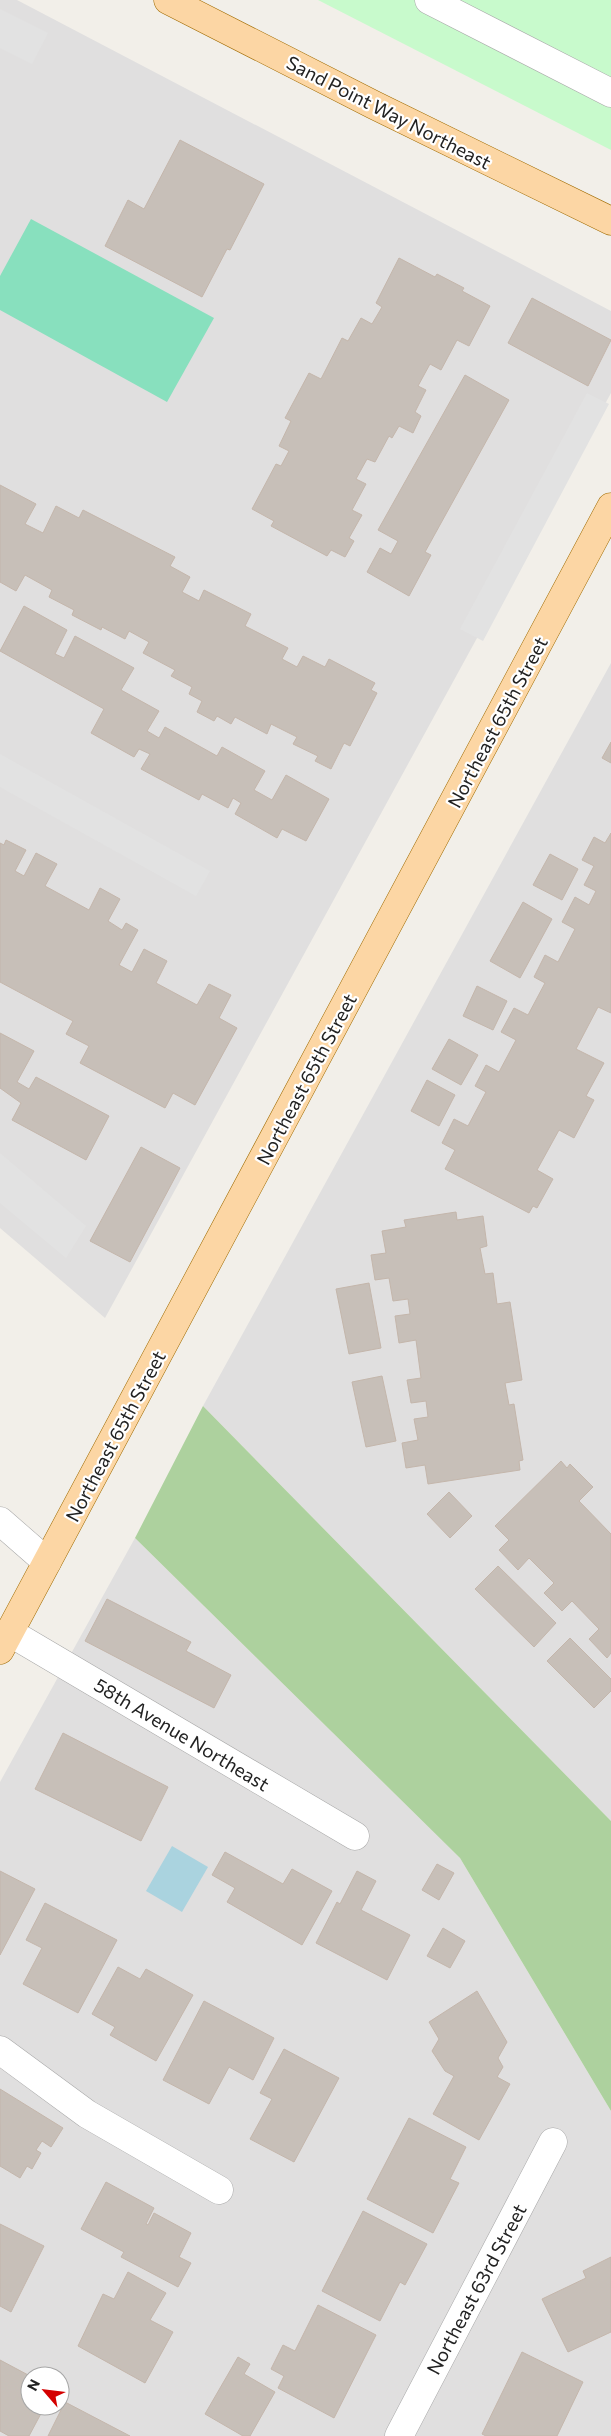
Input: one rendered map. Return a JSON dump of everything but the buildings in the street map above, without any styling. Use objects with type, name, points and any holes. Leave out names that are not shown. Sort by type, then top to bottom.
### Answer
[{"type":"main road","name":"Sand Point Way Northeast","points":[[168,0],[374,105],[611,221]]},
{"type":"main road","name":"Northeast 65th Street","points":[[5,1641],[611,507]]},
{"type":"street","points":[[429,0],[611,94]]},
{"type":"street","points":[[0,1521],[46,1562]]},
{"type":"street","name":"58th Avenue Northeast","points":[[5,1641],[355,1836]]},
{"type":"street","points":[[0,2050],[87,2114],[219,2190]]},
{"type":"street","name":"Northeast 63rd Street","points":[[400,2436],[553,2142]]},
{"type":"shaded area","points":[[0,0],[17,0],[611,311],[611,393],[105,1318],[0,1228]]},
{"type":"shaded area","points":[[0,9],[48,33],[32,64],[0,48]]},
{"type":"shaded area","points":[[587,393],[609,404],[483,641],[460,629]]},
{"type":"shaded area","points":[[611,663],[611,1821],[203,1406]]},
{"type":"shaded area","points":[[0,754],[210,871],[196,896],[0,787]]},
{"type":"shaded area","points":[[0,1153],[86,1226],[66,1258],[0,1203]]},
{"type":"shaded area","points":[[135,1538],[460,1858],[611,2111],[611,2436],[0,2436],[0,1782]]},
{"type":"green space","points":[[318,0],[611,0],[611,150]]},
{"type":"green space","points":[[31,219],[214,318],[167,402],[0,310],[0,276]]},
{"type":"green space","points":[[203,1406],[611,1821],[611,2111],[460,1858],[135,1538]]},
{"type":"water","points":[[172,1846],[208,1867],[182,1912],[146,1891]]}]
